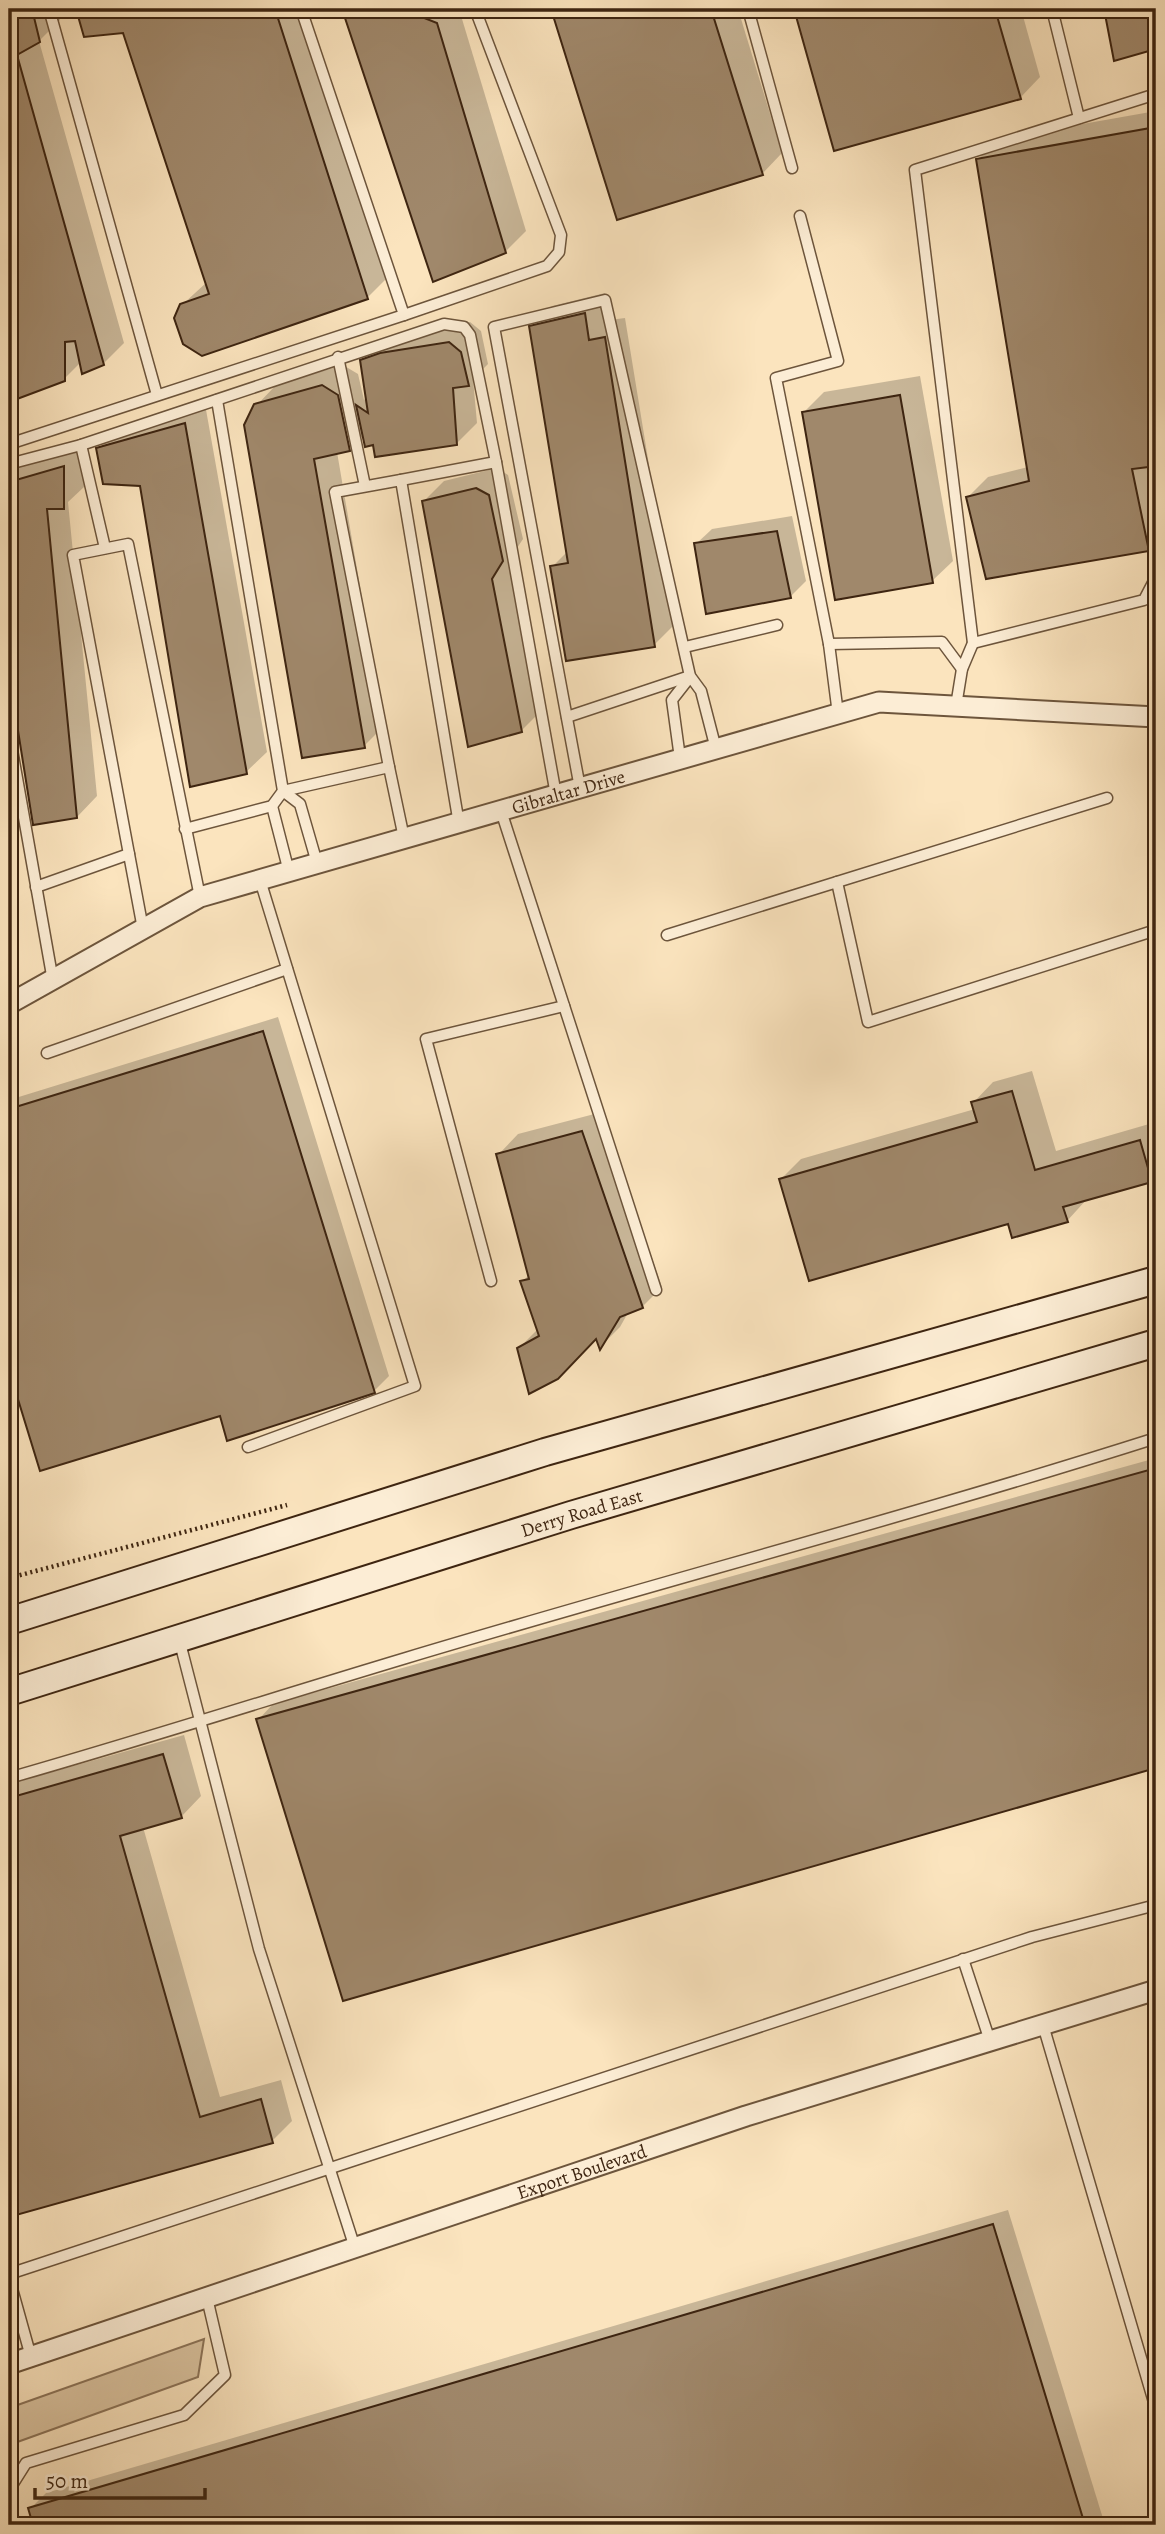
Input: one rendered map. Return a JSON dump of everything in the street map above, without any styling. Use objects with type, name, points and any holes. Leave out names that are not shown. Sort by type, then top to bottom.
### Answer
[{"type":"main road","points":[[9,1621],[545,1452],[1156,1280]]},
{"type":"main road","name":"Derry Road East","points":[[9,1692],[584,1511],[1156,1343]]},
{"type":"street","name":"Gibraltar Drive","points":[[9,1004],[200,897],[878,702],[1156,716]]},
{"type":"street","name":"Export Boulevard","points":[[9,2364],[746,2116],[1156,1990]]},
{"type":"lane","points":[[49,9],[157,395]]},
{"type":"lane","points":[[301,9],[404,315]]},
{"type":"lane","points":[[9,444],[547,266],[559,252],[561,235],[475,9]]},
{"type":"lane","points":[[748,9],[792,168]]},
{"type":"lane","points":[[1052,9],[1079,118]]},
{"type":"lane","points":[[956,706],[962,669],[973,643],[915,170],[1156,94]]},
{"type":"lane","points":[[800,216],[838,361],[776,378],[829,644],[838,714]]},
{"type":"lane","points":[[580,788],[494,327],[605,300],[690,676],[701,691],[716,749]]},
{"type":"lane","points":[[9,464],[81,445],[338,357],[444,324],[464,327],[474,348],[556,795]]},
{"type":"lane","points":[[338,357],[365,486]]},
{"type":"lane","points":[[217,400],[283,791],[300,804],[317,863]]},
{"type":"lane","points":[[81,445],[105,548]]},
{"type":"lane","points":[[404,838],[335,492],[496,462]]},
{"type":"lane","points":[[401,480],[459,824]]},
{"type":"lane","points":[[143,930],[73,555],[128,544],[200,897]]},
{"type":"lane","points":[[973,643],[1144,600],[1156,577]]},
{"type":"lane","points":[[685,647],[777,625]]},
{"type":"lane","points":[[829,644],[942,642],[962,669]]},
{"type":"lane","points":[[566,717],[690,676]]},
{"type":"lane","points":[[680,758],[672,700],[690,676]]},
{"type":"lane","points":[[9,733],[53,981]]},
{"type":"lane","points":[[185,829],[272,806],[283,791],[389,767]]},
{"type":"lane","points":[[667,935],[1107,798]]},
{"type":"lane","points":[[272,806],[289,872]]},
{"type":"lane","points":[[501,811],[656,1290]]},
{"type":"lane","points":[[36,887],[129,853]]},
{"type":"lane","points":[[248,1447],[415,1386],[260,880]]},
{"type":"lane","points":[[837,882],[868,1022],[1156,930]]},
{"type":"lane","points":[[47,1053],[287,968]]},
{"type":"lane","points":[[491,1281],[426,1039],[564,1006]]},
{"type":"lane","points":[[9,1778],[201,1723],[405,1658],[977,1495],[1156,1438]]},
{"type":"lane","points":[[178,1638],[259,1949],[355,2248]]},
{"type":"lane","points":[[31,2357],[9,2276],[963,1959],[1032,1937],[1156,1905]]},
{"type":"lane","points":[[963,1959],[990,2041]]},
{"type":"lane","points":[[1043,2025],[1156,2409]]},
{"type":"lane","points":[[9,2490],[26,2463],[184,2415],[201,2399],[225,2375],[206,2298]]},
{"type":"shaded area","points":[[204,2339],[198,2377],[9,2445],[9,2408]]},
{"type":"building","points":[[32,9],[40,42],[17,55],[104,365],[82,374],[75,341],[65,342],[65,381],[9,402],[9,15]]},
{"type":"building","points":[[76,9],[275,9],[368,299],[202,356],[183,344],[174,318],[180,304],[209,294],[123,33],[84,37]]},
{"type":"building","points":[[342,9],[414,9],[419,16],[437,23],[506,253],[433,282]]},
{"type":"building","points":[[551,9],[711,9],[763,175],[617,220]]},
{"type":"building","points":[[794,9],[995,9],[1021,99],[834,151]]},
{"type":"building","points":[[1104,9],[1156,9],[1156,49],[1114,61]]},
{"type":"building","points":[[1156,127],[1156,466],[1132,469],[1149,551],[986,579],[966,497],[1029,481],[976,159]]},
{"type":"building","points":[[585,313],[589,340],[605,337],[655,647],[566,661],[550,566],[568,563],[529,326]]},
{"type":"building","points":[[449,342],[461,352],[469,386],[453,388],[457,445],[375,457],[373,445],[365,447],[356,405],[368,413],[360,360],[380,353]]},
{"type":"building","points":[[322,385],[338,395],[350,451],[314,459],[365,748],[302,758],[244,425],[254,404]]},
{"type":"building","points":[[900,395],[933,583],[835,600],[802,412]]},
{"type":"building","points":[[185,423],[247,774],[190,787],[140,486],[103,484],[96,448]]},
{"type":"building","points":[[64,466],[64,509],[47,509],[77,818],[33,825],[9,674],[9,482]]},
{"type":"building","points":[[476,488],[489,495],[503,561],[492,579],[522,732],[468,747],[422,501]]},
{"type":"building","points":[[777,531],[791,598],[706,614],[694,543]]},
{"type":"building","points":[[263,1031],[375,1393],[227,1441],[220,1416],[40,1471],[9,1370],[9,1109]]},
{"type":"building","points":[[1012,1091],[1035,1170],[1140,1140],[1152,1182],[1063,1207],[1068,1222],[1012,1238],[1008,1224],[809,1281],[779,1179],[977,1122],[971,1102]]},
{"type":"building","points":[[582,1131],[643,1308],[620,1317],[600,1350],[596,1339],[558,1379],[529,1394],[517,1348],[539,1336],[520,1281],[529,1279],[496,1154]]},
{"type":"building","points":[[1156,1468],[1156,1768],[343,2001],[256,1719]]},
{"type":"building","points":[[163,1754],[182,1818],[120,1836],[200,2117],[261,2099],[273,2143],[9,2217],[9,1798]]},
{"type":"building","points":[[993,2224],[1085,2525],[33,2525],[28,2508]]}]
